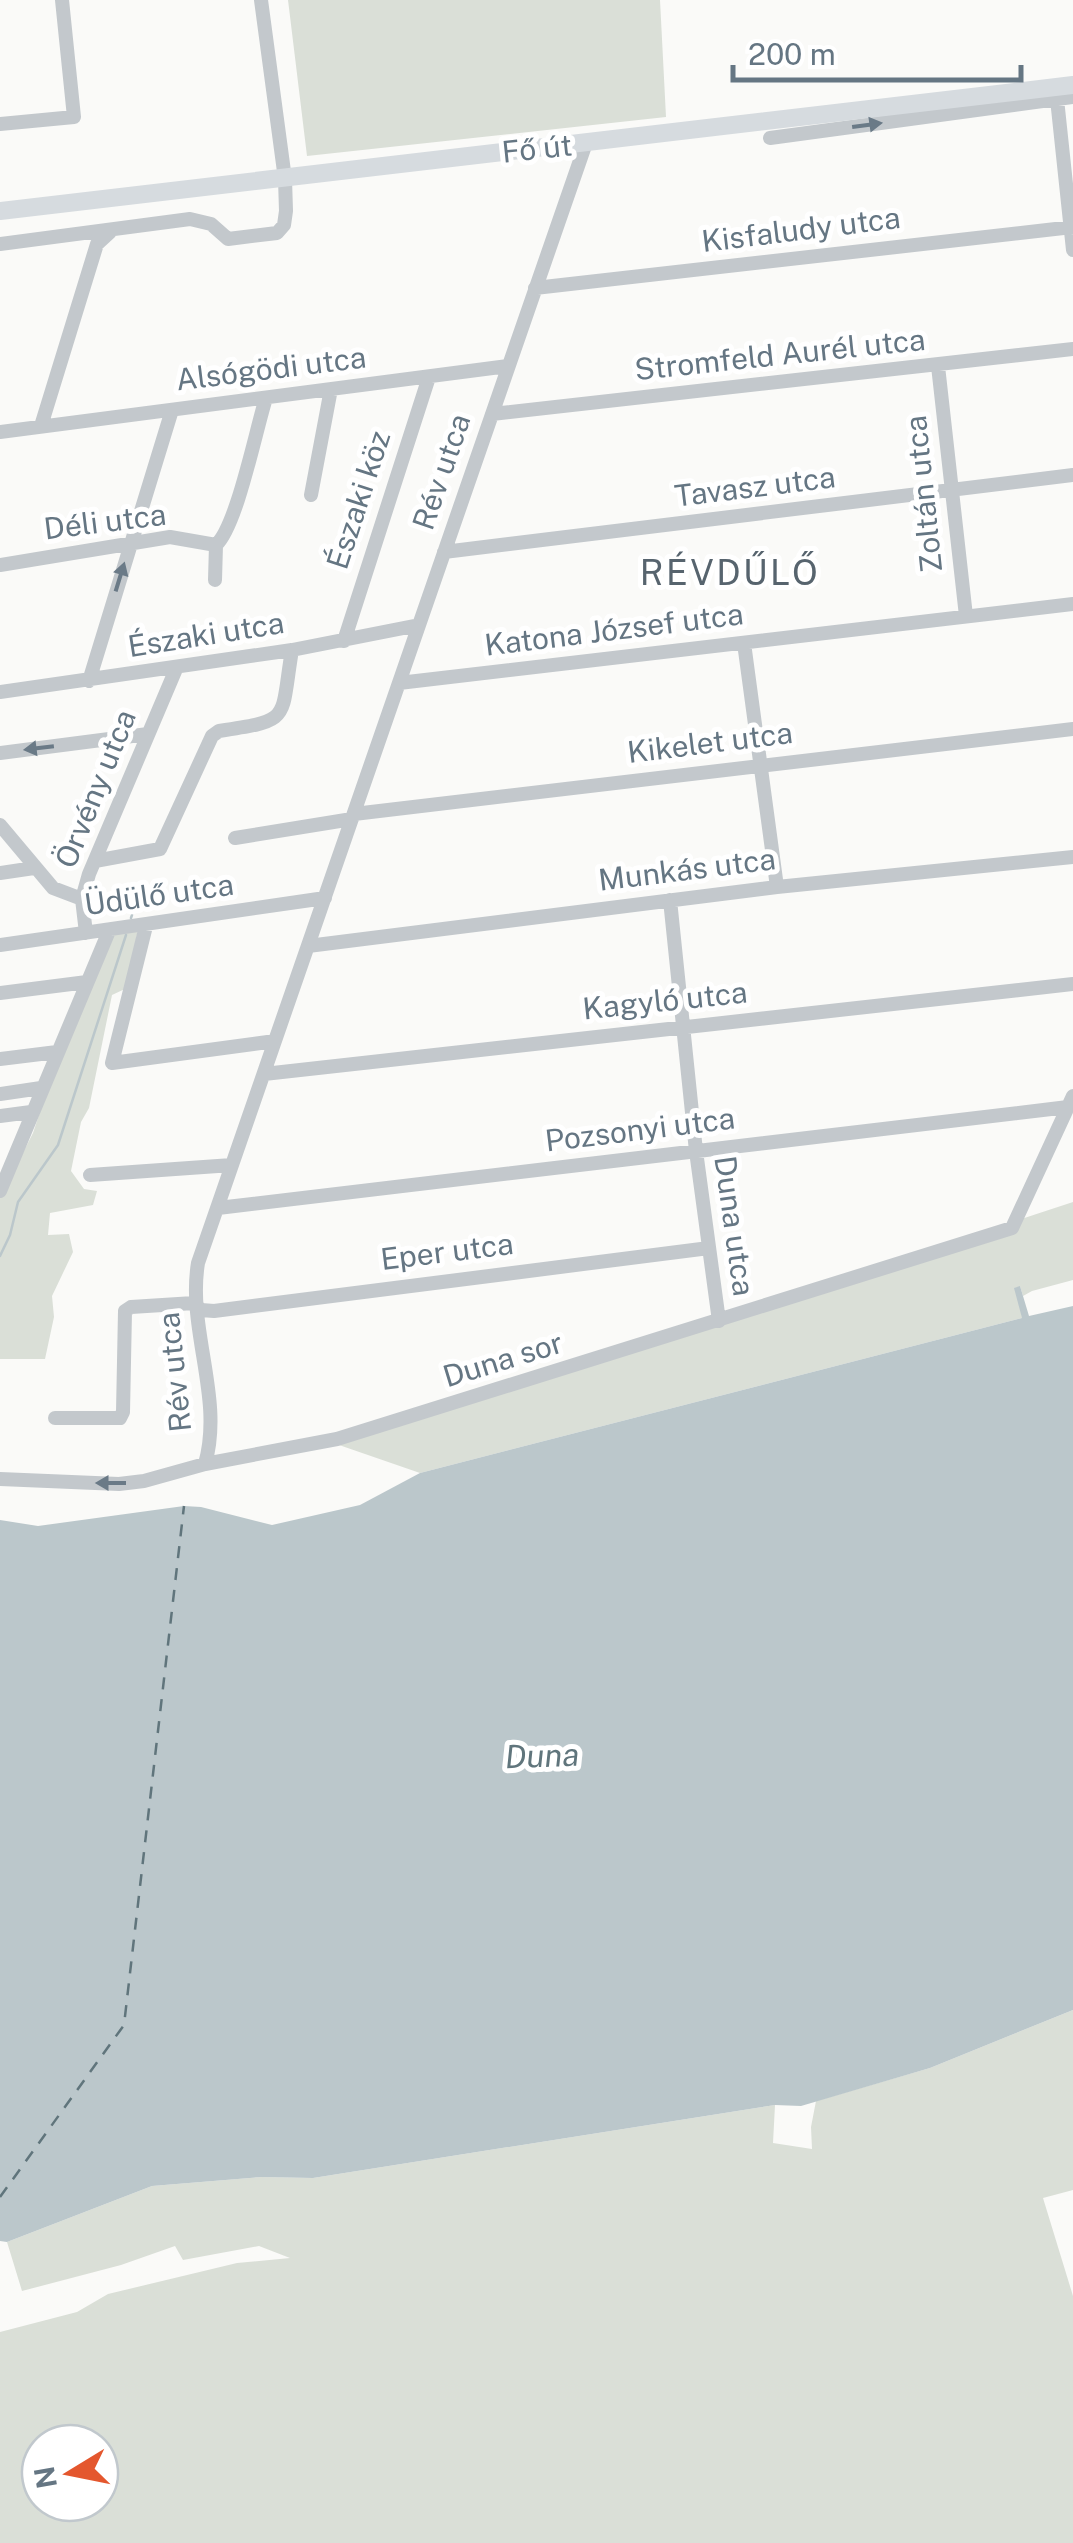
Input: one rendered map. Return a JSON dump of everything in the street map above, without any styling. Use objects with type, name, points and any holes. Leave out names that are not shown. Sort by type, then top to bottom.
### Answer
[{"type":"main road","name":"Fő út","points":[[0,210],[1073,85]]},
{"type":"street","points":[[0,124],[74,117],[62,0]]},
{"type":"street","points":[[0,244],[190,219],[211,224],[228,239],[277,233],[284,225],[284,179],[261,0]]},
{"type":"street","points":[[770,138],[1065,98],[1073,250]]},
{"type":"street","name":"Rév utca","points":[[205,1464],[212,1428],[194,1303],[198,1263],[586,144]]},
{"type":"street","name":"Kisfaludy utca","points":[[535,288],[1072,227]]},
{"type":"street","points":[[40,426],[97,244],[114,230]]},
{"type":"street","name":"Stromfeld Aurél utca","points":[[492,414],[1073,349]]},
{"type":"street","name":"Alsógödi utca","points":[[0,432],[508,366]]},
{"type":"street","name":"Zoltán utca","points":[[938,366],[966,616]]},
{"type":"street","name":"Északi köz","points":[[344,641],[429,377]]},
{"type":"street","points":[[311,495],[331,390]]},
{"type":"street","points":[[215,580],[216,545],[224,538],[231,518],[266,398]]},
{"type":"street","points":[[89,680],[172,410]]},
{"type":"street","name":"Tavasz utca","points":[[444,552],[1073,475]]},
{"type":"street","name":"Déli utca","points":[[0,565],[170,537],[216,545]]},
{"type":"street","name":"Katona József utca","points":[[399,683],[1073,604]]},
{"type":"street","name":"Északi utca","points":[[0,692],[292,650],[419,625]]},
{"type":"street","points":[[744,643],[777,886]]},
{"type":"street","points":[[94,861],[160,849],[212,736],[218,731],[271,723],[281,714],[292,650]]},
{"type":"street","name":"Örvény utca","points":[[86,933],[82,900],[94,861],[176,668]]},
{"type":"street","name":"Kikelet utca","points":[[353,817],[1073,729]]},
{"type":"street","points":[[0,753],[148,734]]},
{"type":"street","points":[[235,838],[353,817]]},
{"type":"street","points":[[0,825],[54,888],[82,900]]},
{"type":"street","name":"Munkás utca","points":[[308,946],[777,886],[1073,857]]},
{"type":"street","points":[[0,872],[34,868]]},
{"type":"street","name":"Üdülő utca","points":[[0,945],[325,898]]},
{"type":"street","name":"Duna utca","points":[[670,900],[696,1151],[719,1321]]},
{"type":"street","points":[[146,926],[112,1063],[275,1041]]},
{"type":"street","points":[[0,1191],[108,931]]},
{"type":"street","points":[[0,993],[87,982]]},
{"type":"street","name":"Kagyló utca","points":[[264,1074],[1073,984]]},
{"type":"street","points":[[0,1059],[56,1052]]},
{"type":"street","points":[[0,1094],[41,1088]]},
{"type":"street","name":"Pozsonyi utca","points":[[218,1208],[1071,1102]]},
{"type":"street","name":"Duna sor","points":[[0,1479],[119,1484],[336,1439],[1012,1228],[1071,1102]]},
{"type":"street","points":[[0,1116],[30,1112]]},
{"type":"street","points":[[0,1155],[16,1153]]},
{"type":"street","points":[[90,1175],[232,1165]]},
{"type":"street","name":"Eper utca","points":[[56,1418],[120,1418],[125,1311],[130,1307],[194,1303],[201,1310],[233,1309],[709,1248]]},
{"type":"shaded area","points":[[288,0],[660,0],[666,117],[307,156]]},
{"type":"shaded area","points":[[138,929],[127,988],[112,995],[89,1108],[81,1122],[71,1171],[84,1189],[97,1191],[93,1205],[50,1213],[48,1235],[69,1234],[73,1252],[52,1296],[54,1317],[45,1359],[0,1359],[0,1198],[33,1133],[54,1070],[115,930]]},
{"type":"shaded area","points":[[1073,1202],[1073,1280],[1023,1296],[1020,1286],[1022,1318],[420,1473],[339,1445]]},
{"type":"shaded area","points":[[1073,2010],[1073,2190],[1043,2198],[1073,2296],[1073,2543],[0,2543],[0,2332],[77,2312],[108,2294],[237,2263],[290,2258],[259,2246],[183,2260],[175,2246],[22,2291],[7,2242],[152,2186],[261,2177],[313,2178],[775,2105],[773,2143],[812,2149],[816,2101],[930,2068]]},
{"type":"water","name":"Duna","points":[[1020,1286],[1029,1316],[1073,1306],[1073,2010],[930,2068],[801,2106],[775,2105],[313,2178],[261,2177],[152,2186],[7,2242],[0,2241],[0,1520],[38,1526],[184,1506],[272,1525],[360,1505],[420,1473],[1022,1318],[1014,1288]]},
{"type":"waterway","points":[[0,1256],[18,1202],[58,1145],[126,935]]},
{"type":"ferry route","points":[[0,2197],[124,2025],[184,1506]]},
{"type":"district","name":"RÉVDŰLŐ","points":[[730,573]]}]
